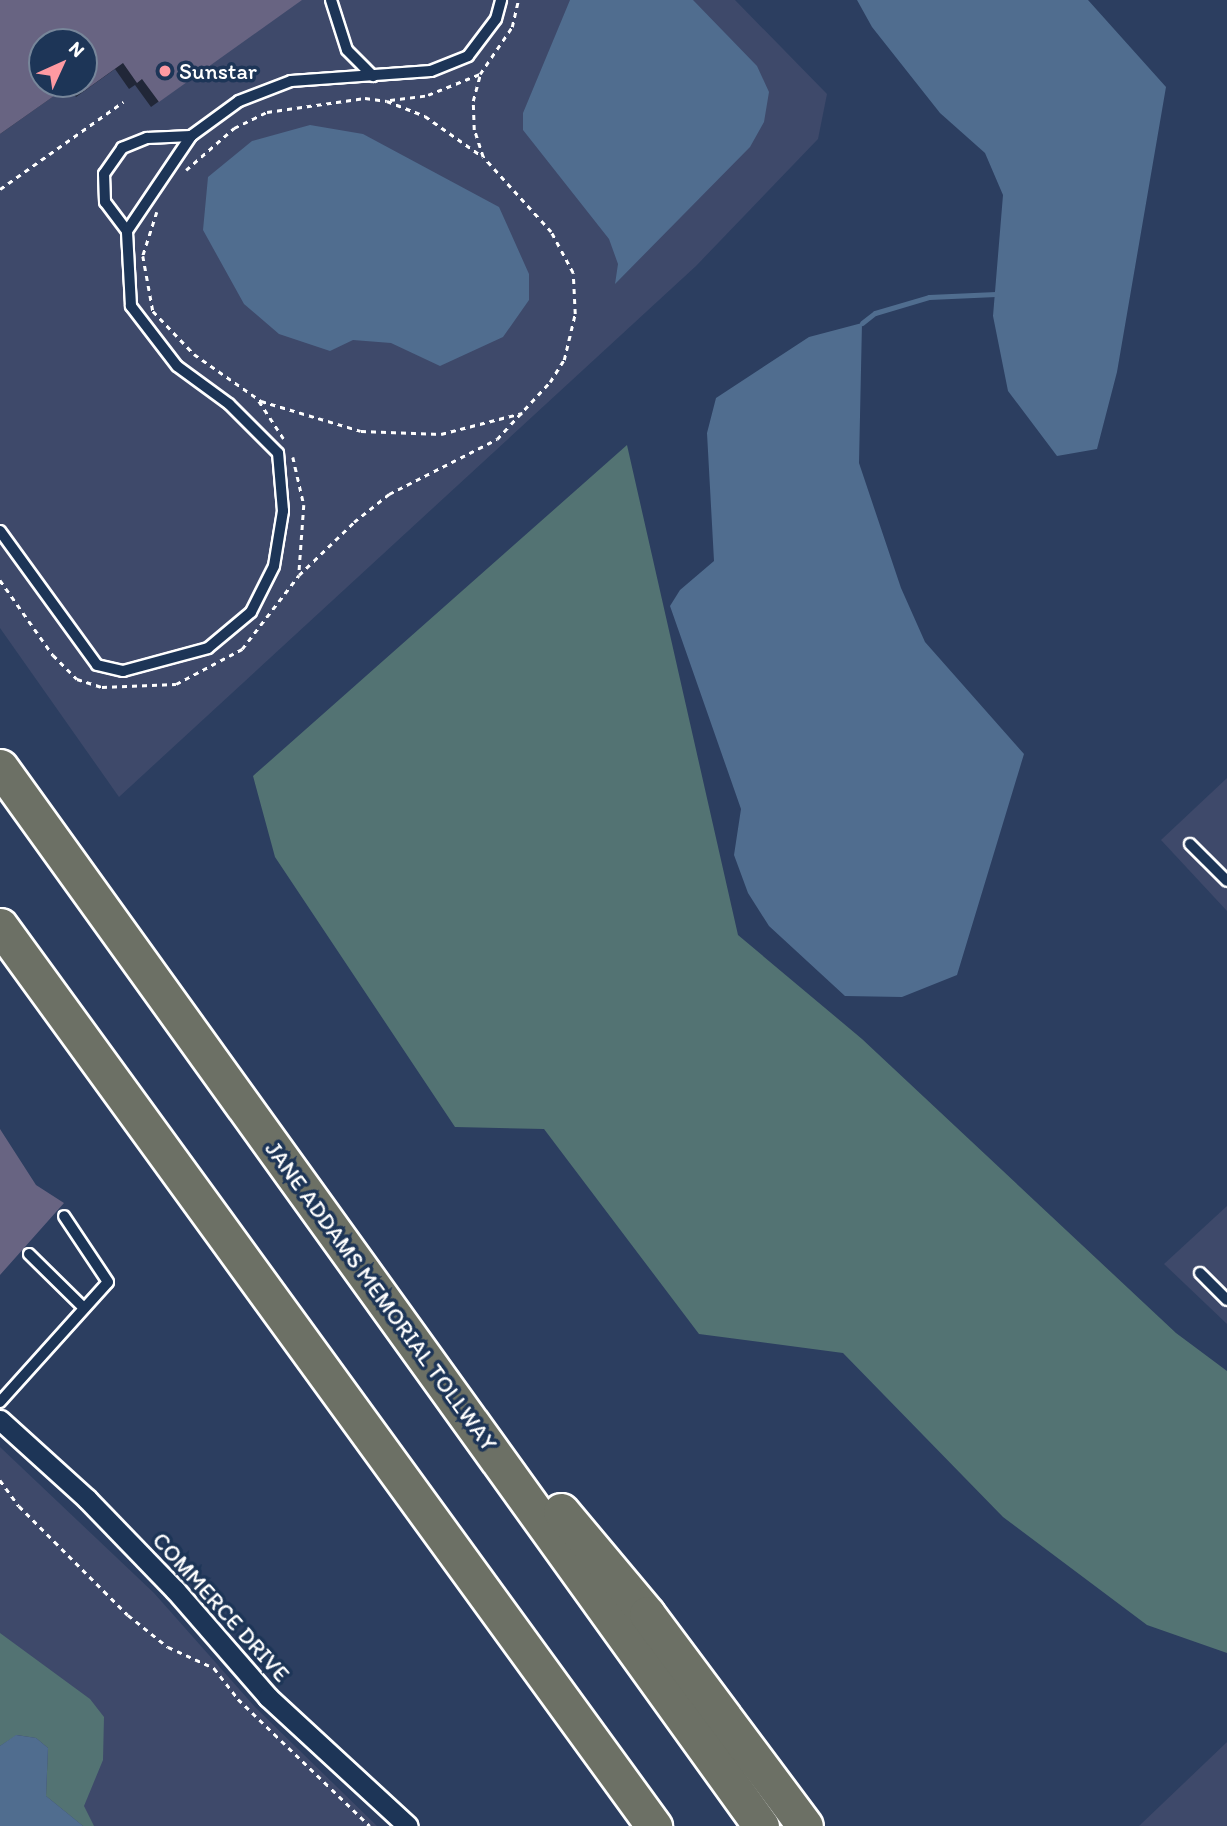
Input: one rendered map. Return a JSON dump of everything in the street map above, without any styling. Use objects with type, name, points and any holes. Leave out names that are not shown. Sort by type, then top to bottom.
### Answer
[{"type":"highway","name":"JANE ADDAMS MEMORIAL TOLLWAY","points":[[0,767],[761,1826]]},
{"type":"highway","points":[[0,926],[654,1826]]},
{"type":"highway","points":[[367,1278],[647,1614],[805,1826]]},
{"type":"street","name":"COMMERCE DRIVE","points":[[0,1420],[87,1499],[175,1590],[268,1697],[408,1826]]},
{"type":"lane","points":[[331,0],[347,50],[373,76]]},
{"type":"lane","points":[[127,231],[191,136],[239,101],[291,81],[431,71],[468,56],[496,19],[501,0]]},
{"type":"lane","points":[[0,531],[97,665],[123,671],[208,648],[251,612],[274,566],[283,511],[278,453],[229,404],[177,366],[131,306],[127,231],[105,202],[104,174],[122,148],[147,138],[191,136]]},
{"type":"lane","points":[[1190,844],[1227,881]]},
{"type":"lane","points":[[0,1402],[108,1282],[64,1216]]},
{"type":"lane","points":[[29,1254],[84,1308]]},
{"type":"lane","points":[[1200,1273],[1227,1300]]},
{"type":"path","points":[[483,157],[474,130],[472,101],[480,74],[512,27],[518,0]]},
{"type":"path","points":[[180,176],[198,155],[267,112],[303,103],[387,101],[428,95],[480,74]]},
{"type":"path","points":[[0,580],[53,655],[77,680],[102,687],[176,684],[242,649],[299,575],[362,514],[389,494],[497,439],[522,413],[564,360],[575,314],[573,273],[551,232],[483,157],[425,116],[387,101]]},
{"type":"path","points":[[0,189],[123,102]]},
{"type":"path","points":[[158,211],[143,256],[153,311],[194,354],[261,401],[361,431],[441,434],[522,413]]},
{"type":"path","points":[[0,1480],[19,1506],[128,1615],[168,1647],[214,1668],[238,1699],[370,1826]]},
{"type":"shaded area","points":[[0,0],[735,0],[827,94],[818,139],[696,266],[119,797],[0,628]]},
{"type":"shaded area","points":[[570,0],[693,0],[757,66],[769,92],[764,122],[750,147],[615,284],[618,264],[609,239],[523,130],[523,113]]},
{"type":"shaded area","points":[[857,0],[1088,0],[1166,87],[1117,372],[1097,449],[1057,456],[1008,391],[993,316],[1003,195],[985,153],[940,113],[872,27]]},
{"type":"shaded area","points":[[310,125],[363,134],[499,207],[529,274],[529,300],[503,337],[440,366],[391,343],[353,340],[330,351],[279,334],[244,304],[203,230],[208,177],[252,141]]},
{"type":"shaded area","points":[[862,323],[859,463],[901,588],[925,642],[1024,754],[957,975],[902,997],[845,996],[769,926],[748,893],[734,855],[741,809],[670,606],[680,590],[714,561],[707,433],[716,398],[809,337]]},
{"type":"shaded area","points":[[1227,778],[1227,911],[1161,840]]},
{"type":"shaded area","points":[[1227,1206],[1227,1324],[1164,1264]]},
{"type":"shaded area","points":[[0,1447],[154,1593],[255,1707],[377,1826],[0,1826]]},
{"type":"shaded area","points":[[16,1735],[36,1738],[48,1748],[46,1796],[83,1826],[0,1826],[0,1746]]},
{"type":"shaded area","points":[[1227,1742],[1227,1826],[1139,1826]]},
{"type":"green space","points":[[627,445],[738,935],[862,1039],[1176,1333],[1227,1371],[1227,1653],[1147,1625],[1003,1517],[843,1353],[699,1334],[544,1129],[455,1127],[275,857],[253,776]]},
{"type":"green space","points":[[0,1633],[90,1699],[104,1717],[103,1760],[84,1806],[94,1826],[83,1826],[46,1796],[48,1748],[36,1738],[17,1735],[0,1746]]},
{"type":"building","name":"Sunstar","points":[[0,0],[302,0],[159,102],[142,79],[137,83],[123,63],[98,81],[98,28],[28,28],[28,98],[51,98],[0,134]]},
{"type":"building","points":[[0,1129],[36,1185],[64,1203],[0,1275]]},
{"type":"waterway","points":[[862,323],[875,313],[929,297],[996,294]]},
{"type":"place","name":"Sunstar","points":[[165,71]]}]
